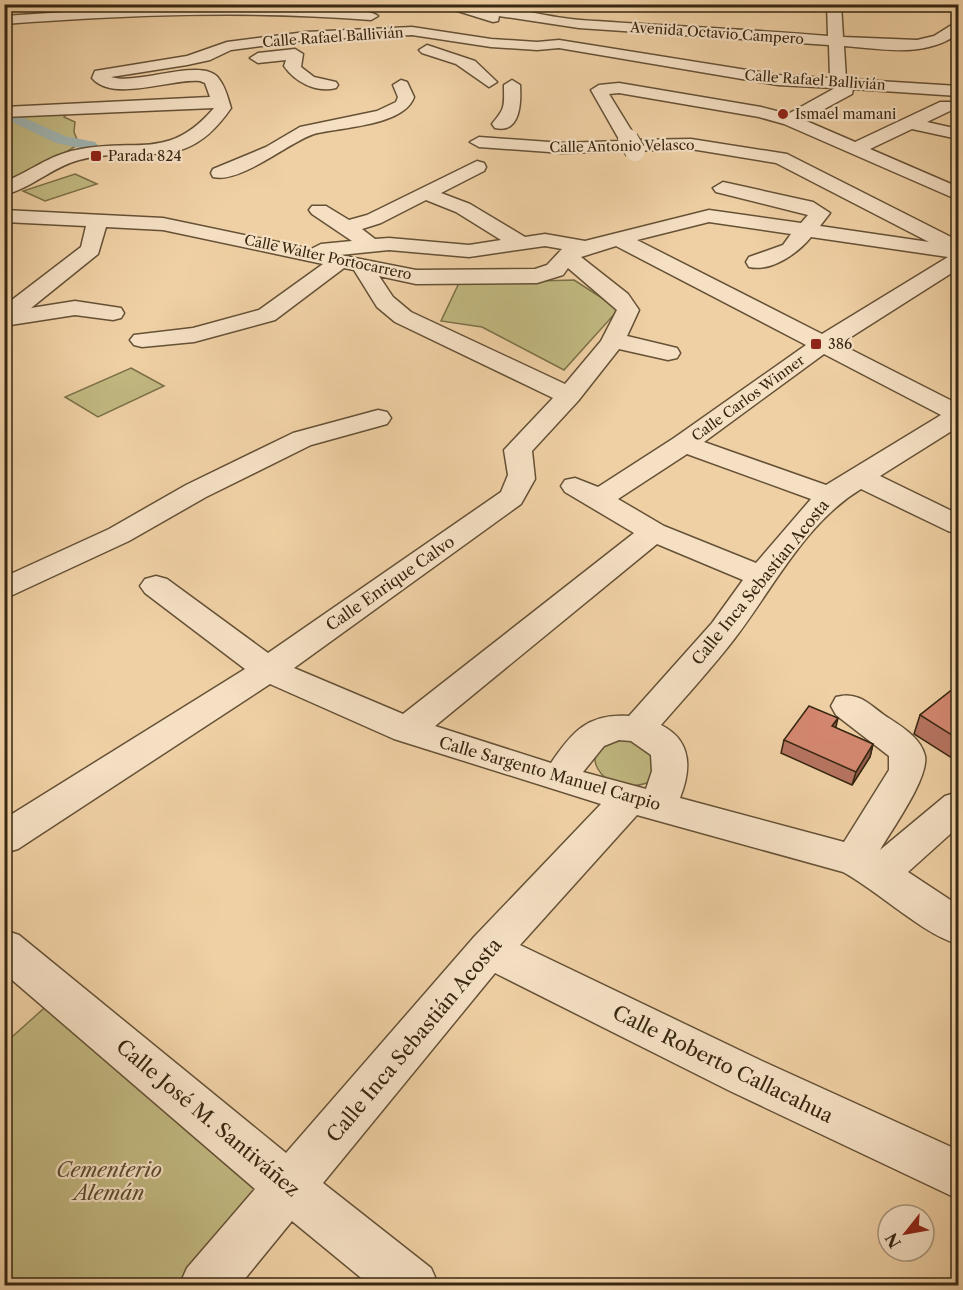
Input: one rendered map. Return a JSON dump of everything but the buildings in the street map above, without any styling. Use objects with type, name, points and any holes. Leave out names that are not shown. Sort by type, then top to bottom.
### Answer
[{"type":"street","points":[[441,4],[508,22],[559,44],[574,25]]},
{"type":"street","name":"Avenida Octavio Campero","points":[[473,4],[506,9],[640,43],[836,41],[915,46],[935,40],[957,27]]},
{"type":"street","points":[[4,20],[172,6],[311,7],[380,10],[394,31]]},
{"type":"street","points":[[241,6],[231,45],[295,54],[292,66],[300,75],[315,83],[330,85]]},
{"type":"street","points":[[306,36],[311,7]]},
{"type":"street","points":[[99,28],[105,12]]},
{"type":"street","points":[[790,120],[846,91],[838,82],[834,16]]},
{"type":"street","points":[[933,27],[957,27]]},
{"type":"street","name":"Calle Rafael Ballivián","points":[[222,101],[212,80],[199,75],[141,83],[111,82],[98,76],[198,57],[219,52],[231,45],[306,36],[394,31],[422,32],[491,43],[537,46],[640,43],[760,78],[958,91]]},
{"type":"street","points":[[349,33],[459,59],[478,70],[489,81]]},
{"type":"street","points":[[220,173],[261,156],[306,131],[375,117],[403,105],[406,97],[401,85]]},
{"type":"street","points":[[501,124],[507,122],[511,116],[512,85]]},
{"type":"street","points":[[875,85],[952,108]]},
{"type":"street","points":[[635,151],[599,90],[619,88],[761,112],[790,120],[958,194]]},
{"type":"street","points":[[4,112],[222,101],[223,108],[210,124],[185,144],[160,151],[78,155],[4,189]]},
{"type":"street","points":[[855,149],[910,123],[952,108]]},
{"type":"street","points":[[910,123],[958,134]]},
{"type":"street","points":[[781,158],[814,131]]},
{"type":"street","name":"Calle Antonio Velasco","points":[[478,142],[563,148],[691,144],[781,158],[958,250]]},
{"type":"street","points":[[230,151],[261,156]]},
{"type":"street","points":[[348,227],[374,219],[477,167]]},
{"type":"street","points":[[723,188],[816,210],[820,213],[790,249],[758,262]]},
{"type":"street","points":[[425,193],[487,221],[519,242]]},
{"type":"street","points":[[319,210],[371,244]]},
{"type":"street","name":"Calle Walter Portocarrero","points":[[4,216],[163,224],[301,252],[363,268],[416,277],[523,277],[555,270],[576,251],[617,238],[709,216],[958,250]]},
{"type":"street","points":[[4,319],[91,250],[97,222]]},
{"type":"street","points":[[617,238],[958,415]]},
{"type":"street","points":[[301,252],[371,244],[415,245],[469,251],[545,240],[576,251]]},
{"type":"street","name":"Calle Enrique Calvo","points":[[4,838],[268,670],[511,498],[522,484],[524,473],[518,450],[569,396],[612,340],[628,310],[625,304],[583,272],[576,251]]},
{"type":"street","name":"Calle Carlos Winner","points":[[654,532],[587,492],[684,444],[821,345],[958,261]]},
{"type":"street","points":[[142,340],[194,335],[267,315],[339,262]]},
{"type":"street","points":[[363,268],[385,302],[403,317],[569,396]]},
{"type":"street","points":[[4,319],[75,308],[114,313]]},
{"type":"street","points":[[612,340],[668,353]]},
{"type":"street","name":"Calle Inca Sebastían Acosta","points":[[638,729],[724,630],[761,576],[829,496],[958,415]]},
{"type":"street","points":[[4,589],[118,536],[196,491],[302,439],[378,418]]},
{"type":"street","points":[[684,444],[829,496]]},
{"type":"street","points":[[861,478],[958,525]]},
{"type":"street","points":[[407,730],[654,532],[761,576]]},
{"type":"street","name":"Calle Sargento Manuel Carpio","points":[[156,586],[268,670],[407,730],[558,779],[867,867],[958,927]]},
{"type":"street","points":[[848,706],[900,744],[907,755],[907,771],[867,867]]},
{"type":"street","points":[[558,779],[597,734],[621,728],[638,729],[660,742],[668,754],[671,766],[644,802]]},
{"type":"street","name":"Calle Inca Sebastián Acosta","points":[[205,1286],[489,950],[644,802]]},
{"type":"street","points":[[867,867],[958,806]]},
{"type":"street","name":"Calle José M. Santiváñez","points":[[4,947],[289,1187],[413,1286]]},
{"type":"street","name":"Calle Roberto Callacahua","points":[[489,950],[746,1076],[958,1175]]},
{"type":"green space","points":[[69,113],[64,117],[75,122],[74,132],[79,144],[52,161],[5,183],[5,117]]},
{"type":"green space","points":[[75,174],[97,184],[45,201],[23,191]]},
{"type":"green space","points":[[574,280],[619,309],[564,370],[482,327],[441,321],[459,283]]},
{"type":"green space","points":[[131,368],[164,386],[98,417],[65,397]]},
{"type":"green space","points":[[629,739],[658,757],[649,782],[632,786],[617,784],[605,778],[598,769],[595,759],[599,750],[610,742]]},
{"type":"green space","name":"Cementerio Alemán","points":[[51,1002],[276,1180],[186,1285],[5,1285],[4,1044]]},
{"type":"waterway","points":[[13,117],[61,140],[90,145]]},
{"type":"place","name":"Ismael mamani","points":[[783,114]]},
{"type":"place","name":"Parada 824","points":[[96,156]]},
{"type":"place","name":"386","points":[[816,344]]}]
